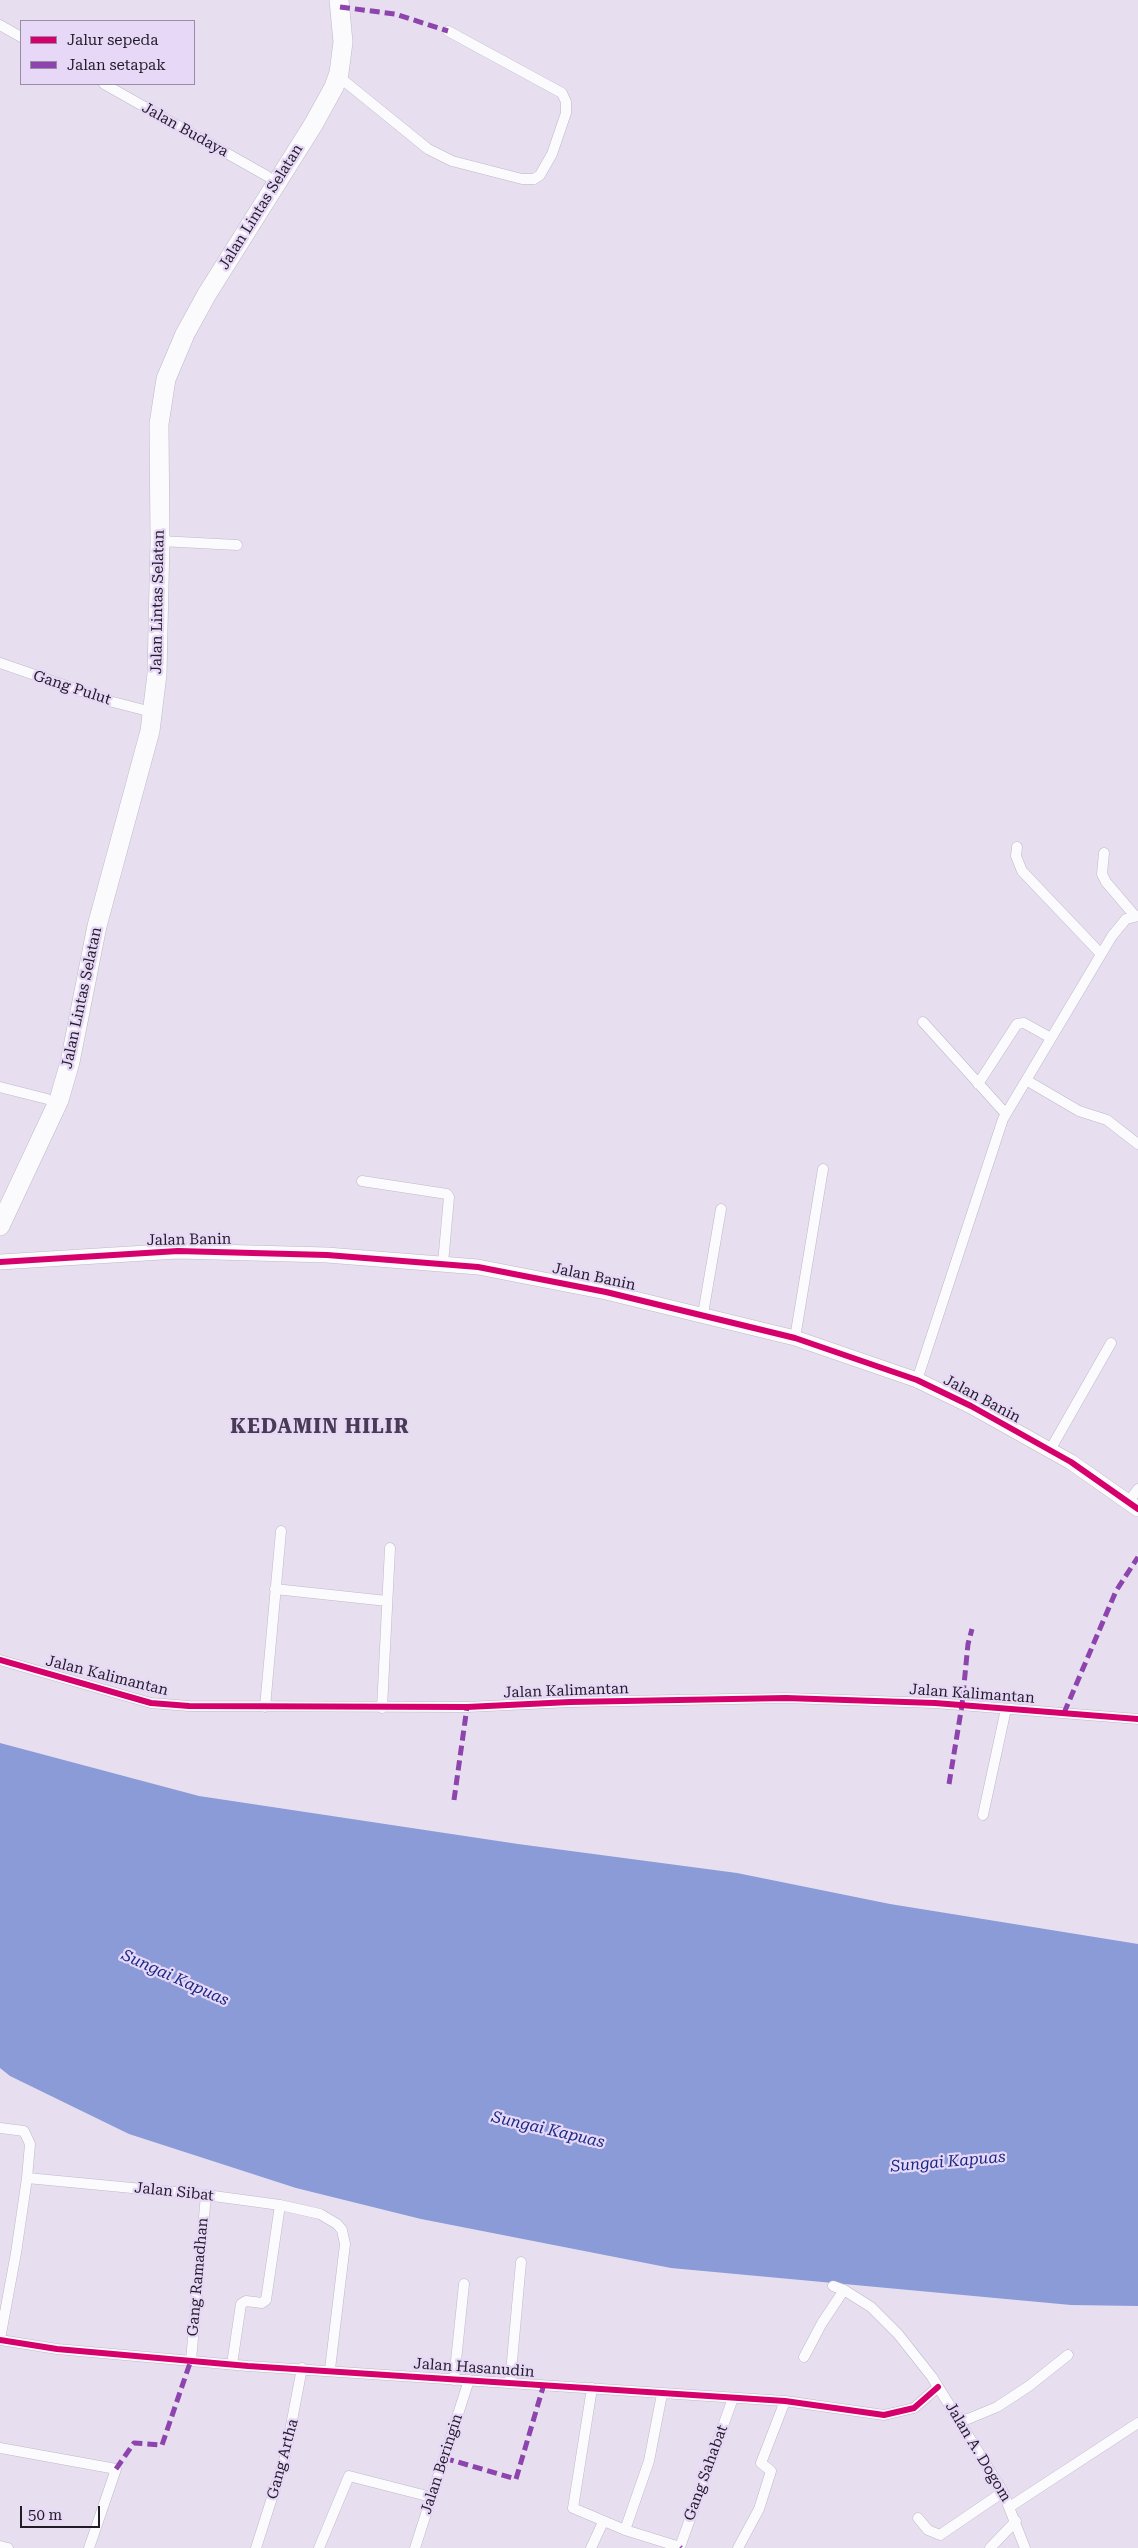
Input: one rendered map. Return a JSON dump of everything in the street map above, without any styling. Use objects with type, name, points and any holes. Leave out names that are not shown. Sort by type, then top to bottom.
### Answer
[{"type":"highway","name":"Jalan Lintas Selatan","points":[[0,1226],[59,1100],[70,1062],[92,925],[150,731],[157,674],[147,467],[150,396],[156,374],[176,326],[267,176],[288,146],[325,80],[332,49],[326,0]]},
{"type":"highway","name":"Jalan Lintas Selatan","points":[[0,1202],[47,1099],[132,771],[144,710],[160,541],[159,424],[166,379],[185,334],[207,294],[313,125],[338,76],[343,42],[339,0]]},
{"type":"street","points":[[0,25],[20,36]]},
{"type":"street","points":[[338,76],[428,149],[452,161],[522,179],[534,179],[540,175],[552,154],[566,113],[566,102],[562,93],[448,31]]},
{"type":"street","name":"Jalan Budaya","points":[[106,85],[267,176]]},
{"type":"street","points":[[160,541],[237,545]]},
{"type":"street","name":"Gang Pulut","points":[[0,663],[113,702],[144,710]]},
{"type":"street","points":[[1017,847],[1016,856],[1022,871],[1102,954]]},
{"type":"street","points":[[917,1380],[991,1152],[1006,1114],[1102,954],[1126,919],[1137,916],[1106,882],[1102,874],[1104,852]]},
{"type":"street","points":[[923,1022],[1006,1114]]},
{"type":"street","points":[[978,1084],[1017,1024],[1024,1023],[1051,1038]]},
{"type":"street","points":[[1026,1080],[1079,1111],[1107,1120],[1138,1144]]},
{"type":"street","points":[[0,1087],[47,1099]]},
{"type":"street","points":[[795,1338],[823,1170]]},
{"type":"street","points":[[362,1181],[447,1194],[449,1196],[443,1263]]},
{"type":"street","points":[[702,1314],[721,1209]]},
{"type":"street","name":"Jalan Banin","points":[[0,1262],[99,1254],[187,1251],[327,1255],[443,1263],[528,1276],[702,1314],[795,1338],[917,1380],[971,1406],[1135,1500]]},
{"type":"street","points":[[1050,1450],[1112,1343]]},
{"type":"street","points":[[265,1707],[282,1531]]},
{"type":"street","points":[[382,1708],[390,1548]]},
{"type":"street","points":[[275,1589],[387,1601]]},
{"type":"street","name":"Jalan Kalimantan","points":[[0,1660],[152,1703],[265,1707],[382,1708],[786,1698],[935,1703],[1138,1719]]},
{"type":"street","points":[[983,1815],[1006,1709]]},
{"type":"street","points":[[0,2128],[24,2132],[28,2136],[30,2144],[27,2178],[4,2293],[0,2340]]},
{"type":"street","name":"Jalan Sibat","points":[[27,2178],[206,2195],[280,2205],[320,2214],[337,2224],[344,2236],[330,2369]]},
{"type":"street","name":"Gang Ramadhan","points":[[191,2360],[206,2195]]},
{"type":"street","points":[[232,2364],[241,2304],[246,2301],[262,2303],[266,2300],[280,2205]]},
{"type":"street","points":[[510,2383],[521,2262]]},
{"type":"street","points":[[454,2380],[464,2284]]},
{"type":"street","name":"Jalan A. Dogom","points":[[833,2286],[844,2290],[871,2307],[898,2334],[938,2387],[959,2418],[1011,2506],[1025,2548]]},
{"type":"street","points":[[804,2357],[810,2342],[844,2290]]},
{"type":"street","name":"Jalan Hasanudin","points":[[0,2340],[57,2349],[232,2364],[330,2369],[454,2380],[785,2401],[884,2416],[914,2408],[938,2387]]},
{"type":"street","points":[[959,2418],[978,2416],[1004,2403],[1068,2355]]},
{"type":"street","name":"Gang Artha","points":[[256,2548],[285,2457],[302,2368]]},
{"type":"street","name":"Jalan Beringin","points":[[415,2548],[469,2380]]},
{"type":"street","points":[[592,2388],[572,2508],[603,2522],[680,2548]]},
{"type":"street","points":[[625,2530],[649,2461],[662,2394]]},
{"type":"street","name":"Gang Sahabat","points":[[680,2548],[733,2398]]},
{"type":"street","points":[[738,2548],[759,2509],[771,2471],[761,2463],[785,2401]]},
{"type":"street","points":[[1011,2506],[1138,2423]]},
{"type":"street","points":[[0,2448],[116,2469],[89,2548]]},
{"type":"street","points":[[319,2548],[348,2476],[432,2497]]},
{"type":"street","points":[[918,2518],[928,2530],[940,2535],[1003,2492]]},
{"type":"street","points":[[990,2548],[1016,2521]]},
{"type":"street","points":[[590,2548],[603,2522]]},
{"type":"street","points":[[0,2546],[8,2548]]},
{"type":"water","name":"Sungai Kapuas","points":[[0,1743],[199,1796],[518,1844],[737,1873],[890,1904],[1138,1944],[1138,2306],[1071,2305],[671,2268],[421,2219],[296,2188],[129,2134],[10,2076],[0,2068]]},
{"type":"marked path","points":[[340,7],[395,14],[448,31]]},
{"type":"marked path","points":[[1064,1713],[1116,1591],[1138,1557]]},
{"type":"marked path","points":[[949,1784],[962,1705],[968,1644],[972,1629]]},
{"type":"marked path","points":[[454,1800],[467,1707]]},
{"type":"marked path","points":[[116,2469],[134,2443],[162,2445],[191,2360]]},
{"type":"marked path","points":[[444,2458],[516,2479],[544,2384]]},
{"type":"cycle path","points":[[0,1262],[178,1251],[327,1255],[478,1267],[606,1292],[795,1338],[917,1380],[971,1406],[1071,1462],[1138,1509]]},
{"type":"cycle path","points":[[0,1660],[151,1703],[189,1706],[467,1707],[570,1702],[786,1698],[935,1703],[1138,1719]]},
{"type":"cycle path","points":[[0,2340],[57,2349],[248,2366],[785,2401],[884,2415],[914,2408],[938,2387]]},
{"type":"district","name":"KEDAMIN HILIR","points":[[320,1427]]}]
